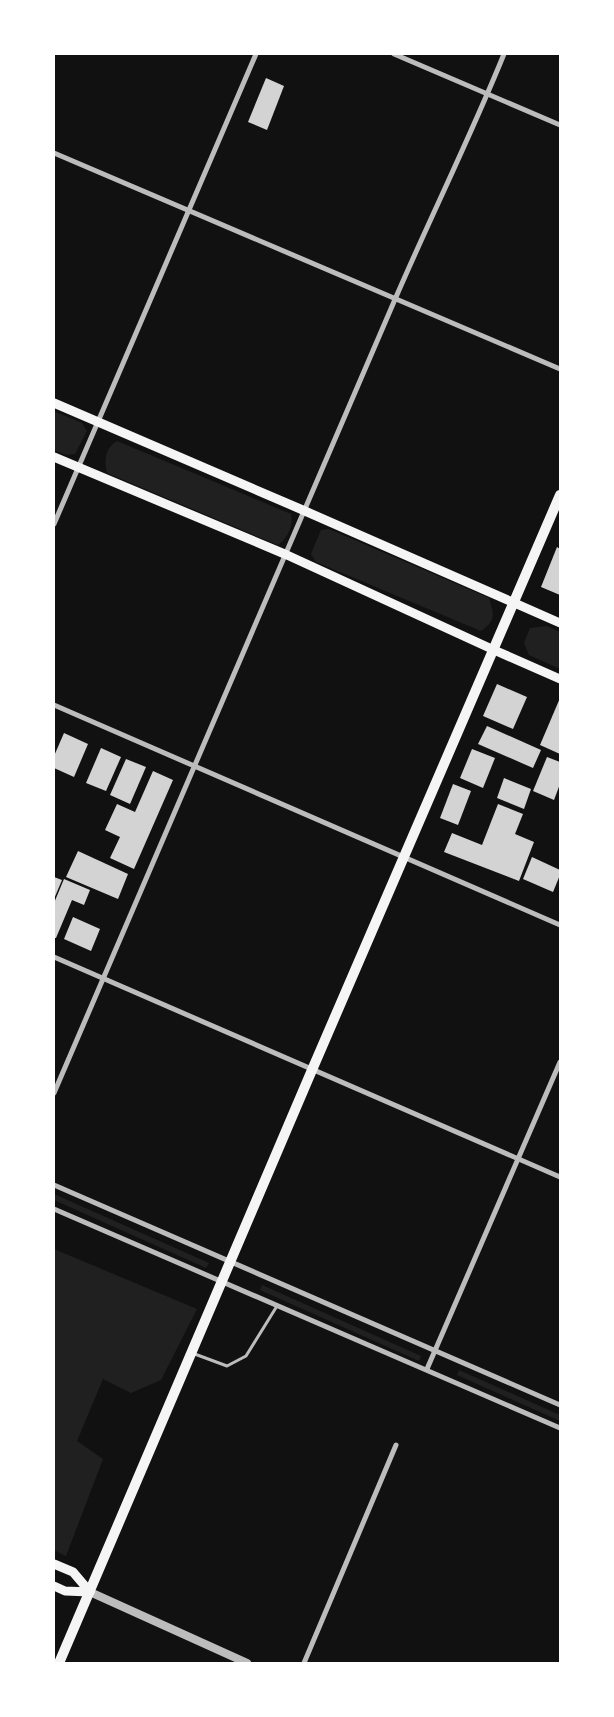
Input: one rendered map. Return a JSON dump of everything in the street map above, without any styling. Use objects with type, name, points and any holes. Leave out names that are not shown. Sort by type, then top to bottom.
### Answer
[{"type":"main road","points":[[54,403],[560,623]]},
{"type":"main road","points":[[54,457],[287,555],[560,679]]},
{"type":"main road","points":[[59,1663],[560,495]]},
{"type":"main road","points":[[54,1564],[73,1572],[90,1592]]},
{"type":"main road","points":[[54,1586],[65,1591],[90,1592]]},
{"type":"street","points":[[54,524],[256,54]]},
{"type":"street","points":[[394,54],[560,125]]},
{"type":"street","points":[[54,1093],[306,511],[395,299],[488,94],[504,54]]},
{"type":"street","points":[[54,153],[560,369]]},
{"type":"street","points":[[54,706],[560,925]]},
{"type":"street","points":[[54,957],[560,1177]]},
{"type":"street","points":[[426,1369],[560,1062]]},
{"type":"street","points":[[54,1185],[560,1405]]},
{"type":"street","points":[[54,1209],[560,1428]]},
{"type":"street","points":[[304,1663],[396,1445]]},
{"type":"street","points":[[90,1592],[247,1663]]},
{"type":"lane","points":[[192,1352],[227,1366],[235,1362],[246,1356],[278,1306]]},
{"type":"shaded area","points":[[54,411],[82,423],[87,431],[75,454],[66,455],[54,450]]},
{"type":"shaded area","points":[[117,441],[291,514],[292,523],[287,536],[278,545],[107,473],[106,455],[110,447]]},
{"type":"shaded area","points":[[329,529],[489,598],[493,613],[489,624],[481,631],[316,562],[311,554],[321,530]]},
{"type":"shaded area","points":[[547,626],[560,632],[560,669],[529,655],[524,643],[530,628]]},
{"type":"shaded area","points":[[54,1194],[209,1263],[206,1268],[54,1200]]},
{"type":"shaded area","points":[[54,1249],[197,1309],[161,1380],[131,1393],[103,1379],[77,1441],[103,1459],[66,1556],[54,1550]]},
{"type":"shaded area","points":[[262,1285],[421,1356],[419,1361],[260,1290]]},
{"type":"shaded area","points":[[459,1370],[560,1415],[560,1421],[457,1375]]},
{"type":"building","points":[[266,78],[284,86],[267,130],[248,122]]},
{"type":"building","points":[[557,547],[560,549],[560,595],[541,587]]},
{"type":"building","points":[[497,684],[527,697],[513,729],[483,716]]},
{"type":"building","points":[[560,698],[560,754],[540,745]]},
{"type":"building","points":[[487,726],[541,750],[533,768],[478,744]]},
{"type":"building","points":[[64,733],[88,744],[74,777],[54,768],[54,756]]},
{"type":"building","points":[[101,748],[121,757],[106,791],[86,783]]},
{"type":"building","points":[[472,749],[495,758],[483,788],[460,778]]},
{"type":"building","points":[[547,757],[560,762],[560,784],[554,800],[533,791]]},
{"type":"building","points":[[126,759],[146,767],[130,804],[110,795]]},
{"type":"building","points":[[153,771],[173,780],[134,869],[110,858],[120,837],[105,830],[117,804],[135,812]]},
{"type":"building","points":[[504,778],[531,789],[524,809],[497,798]]},
{"type":"building","points":[[453,784],[471,791],[458,825],[440,818]]},
{"type":"building","points":[[498,804],[523,814],[515,834],[534,842],[519,881],[444,852],[452,833],[482,845]]},
{"type":"building","points":[[78,851],[128,874],[118,899],[66,877]]},
{"type":"building","points":[[532,857],[560,870],[560,875],[553,892],[523,879]]},
{"type":"building","points":[[54,877],[62,880],[54,899]]},
{"type":"building","points":[[64,879],[90,890],[84,905],[72,900],[56,938],[54,938],[54,903]]},
{"type":"building","points":[[73,917],[100,929],[91,951],[64,939]]}]
